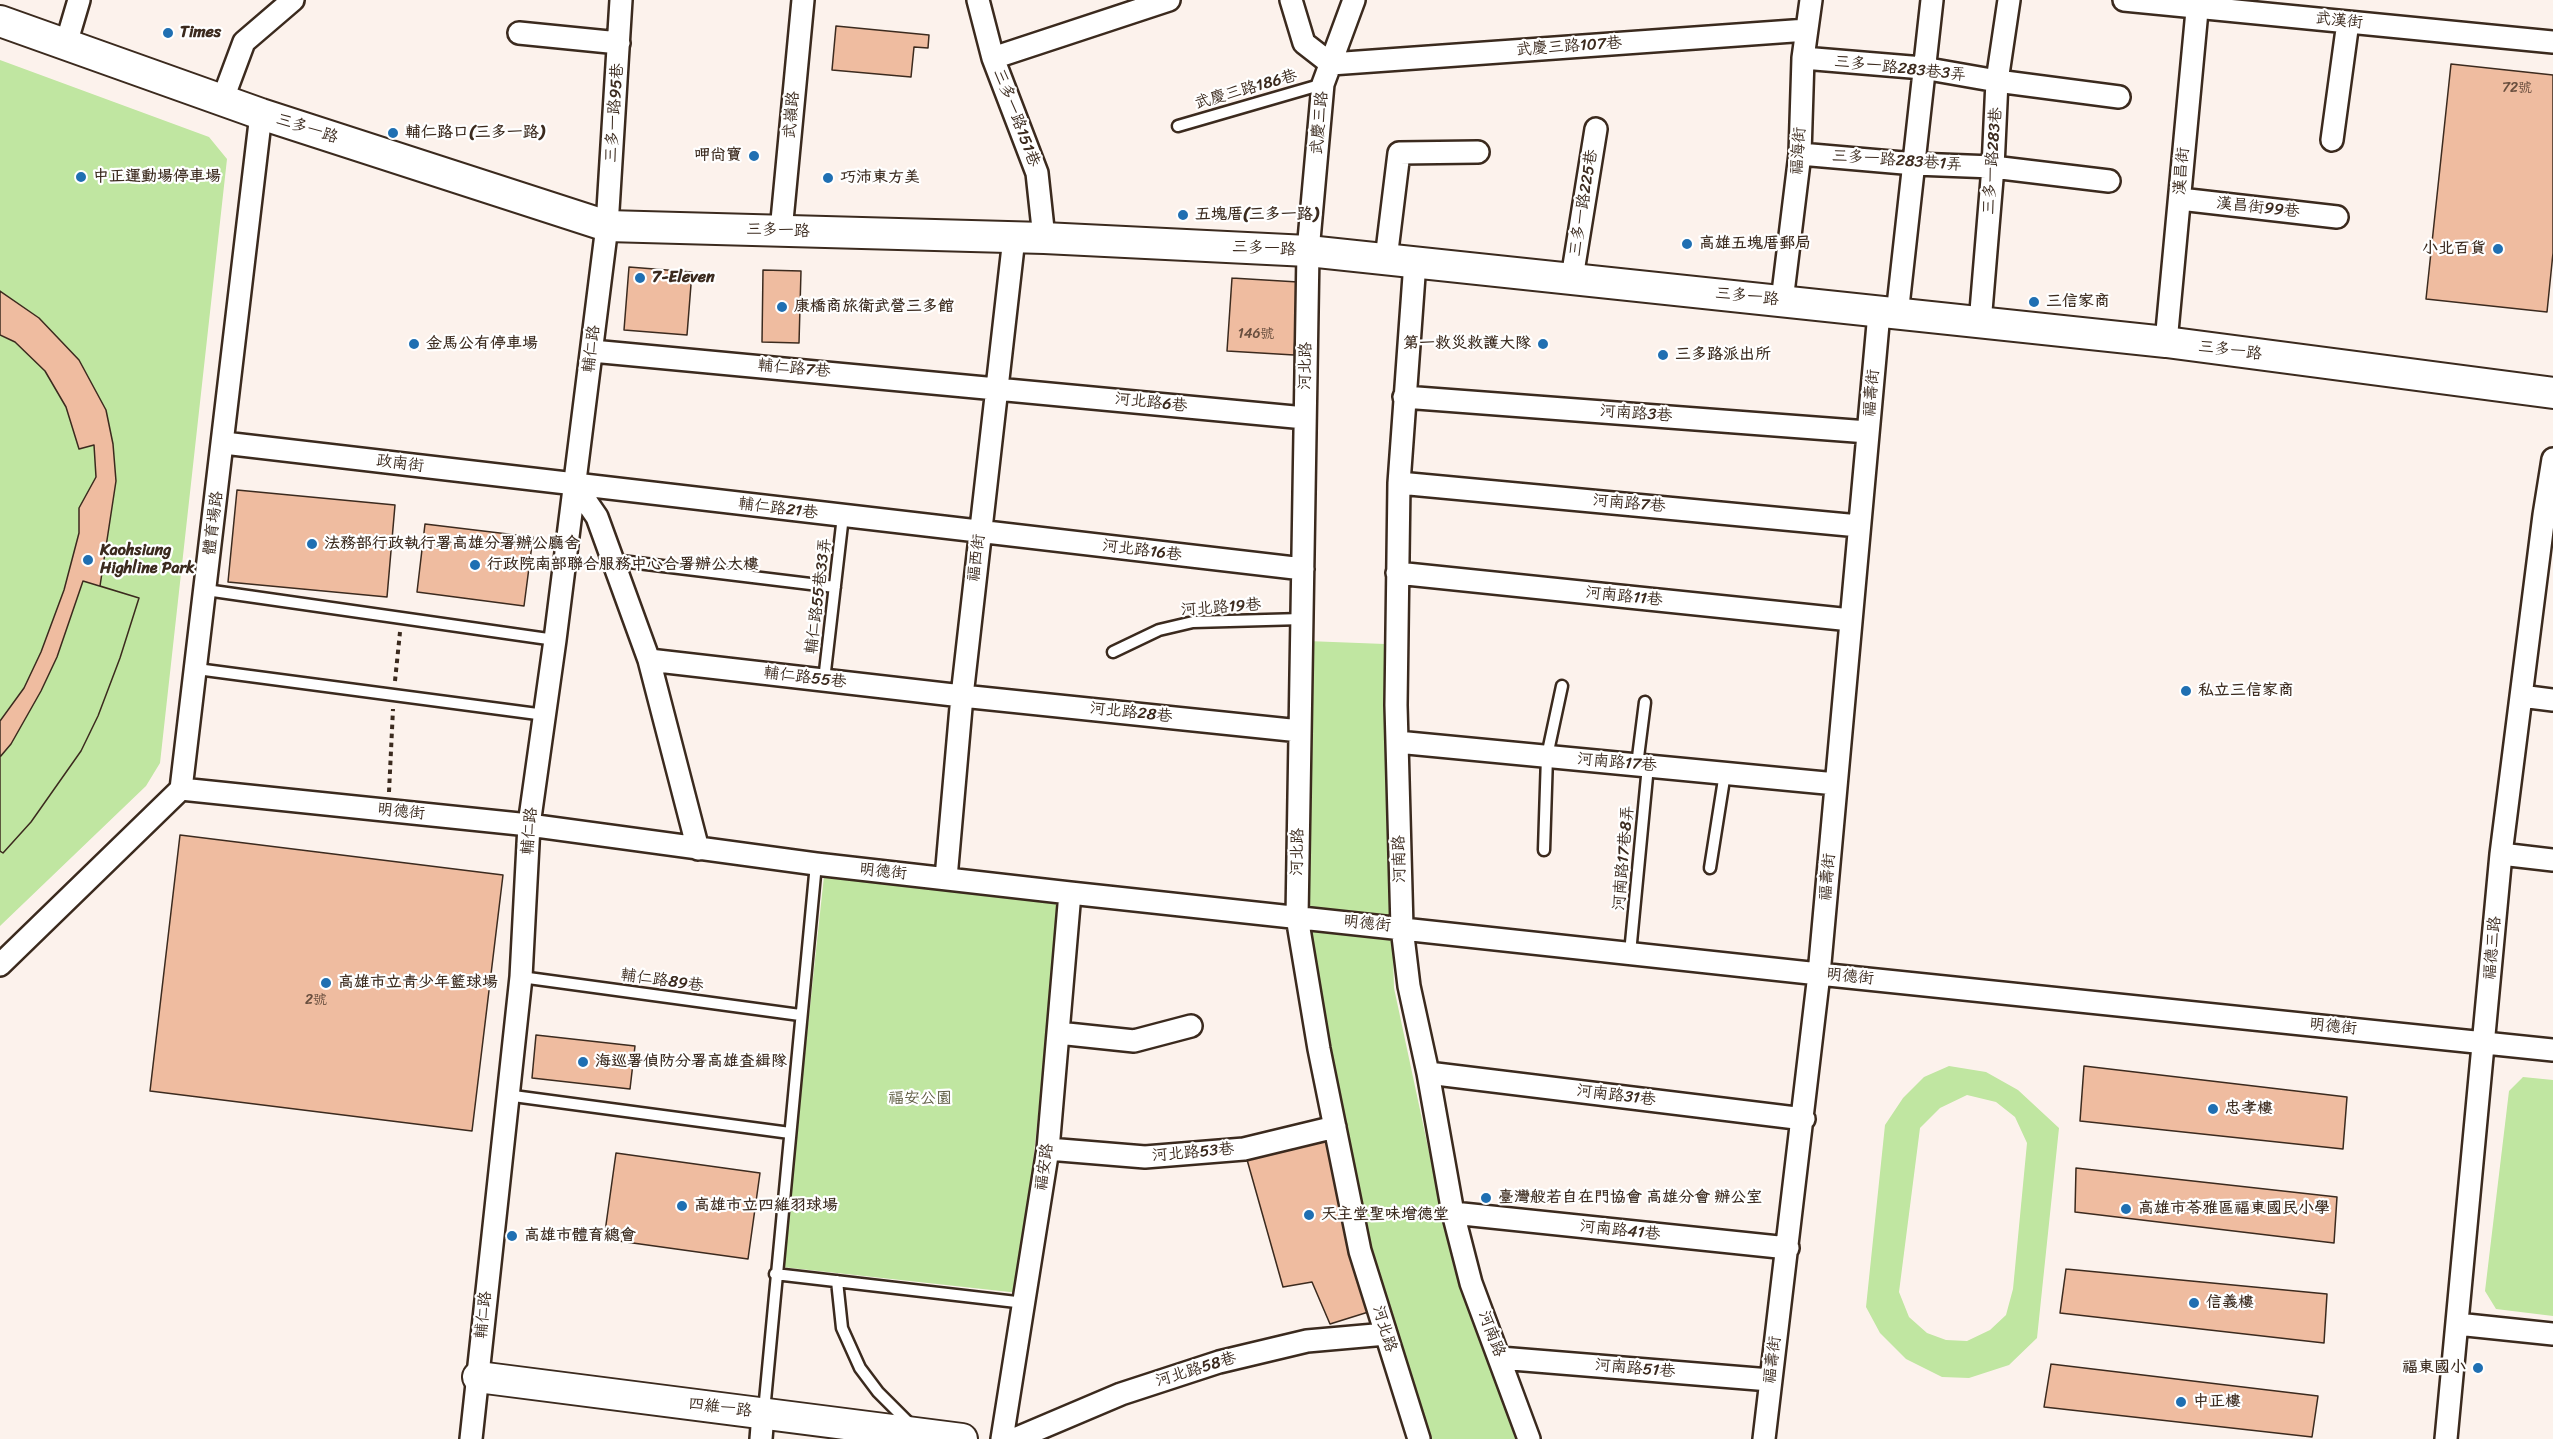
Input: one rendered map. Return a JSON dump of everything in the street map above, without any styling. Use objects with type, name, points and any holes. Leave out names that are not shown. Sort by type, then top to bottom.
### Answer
[{"type":"street","points":[[66,44],[79,0]]},
{"type":"street","points":[[222,101],[244,42],[293,0]]},
{"type":"street","name":"三多一路95巷","points":[[607,226],[621,0]]},
{"type":"street","name":"武嶺路","points":[[781,231],[803,0]]},
{"type":"street","name":"三多一路151巷","points":[[978,0],[993,58],[1037,173],[1044,238]]},
{"type":"street","points":[[993,58],[1169,0]]},
{"type":"street","points":[[1291,0],[1304,43],[1331,64]]},
{"type":"street","name":"武慶三路","points":[[1308,251],[1323,84],[1354,0]]},
{"type":"street","name":"福海街","points":[[1782,301],[1800,154],[1803,58],[1811,0]]},
{"type":"street","name":"福壽街","points":[[1764,1439],[1804,1119],[1819,974],[1868,432],[1915,164],[1923,68],[1932,0]]},
{"type":"street","name":"三多一路283巷","points":[[1980,323],[1994,167],[1998,81],[2009,0]]},
{"type":"street","name":"武漢街","points":[[2124,0],[2198,4],[2348,22],[2553,42]]},
{"type":"street","name":"漢昌街","points":[[2166,342],[2198,4]]},
{"type":"street","name":"三多一路","points":[[0,21],[222,101],[607,226],[1044,238],[1308,251],[2166,342],[2553,393]]},
{"type":"street","points":[[2332,140],[2348,22]]},
{"type":"street","name":"武慶三路107巷","points":[[1331,64],[1807,30]]},
{"type":"street","points":[[519,33],[619,43]]},
{"type":"street","name":"三多一路283巷3弄","points":[[1803,58],[1923,68],[1998,81],[2119,97]]},
{"type":"street","name":"體育場路","points":[[181,789],[224,443],[261,114]]},
{"type":"street","name":"三多一路225巷","points":[[1572,278],[1596,129]]},
{"type":"street","name":"河南路","points":[[1478,152],[1399,153],[1404,397],[1397,573],[1397,742],[1402,928],[1409,986],[1428,1073],[1453,1213],[1471,1283],[1529,1439]]},
{"type":"street","name":"三多一路283巷1弄","points":[[1800,154],[1915,164],[1994,167],[2109,181]]},
{"type":"street","name":"漢昌街99巷","points":[[2180,199],[2337,217]]},
{"type":"street","name":"輔仁路","points":[[471,1439],[521,977],[529,825],[546,715],[607,226]]},
{"type":"street","name":"福西街","points":[[946,878],[962,696],[1014,238]]},
{"type":"street","name":"河北路","points":[[1308,251],[1297,917],[1360,1251],[1419,1439]]},
{"type":"street","name":"輔仁路7巷","points":[[592,351],[997,388]]},
{"type":"street","name":"河北路6巷","points":[[997,388],[1305,418]]},
{"type":"street","name":"河南路3巷","points":[[1404,397],[1868,432]]},
{"type":"street","name":"政南街","points":[[224,443],[575,484]]},
{"type":"street","name":"福德三路","points":[[2446,1439],[2501,854],[2521,696],[2548,515],[2553,459]]},
{"type":"street","name":"河南路7巷","points":[[1399,483],[1859,526]]},
{"type":"street","points":[[575,484],[597,517],[649,660],[698,849]]},
{"type":"street","name":"輔仁路21巷","points":[[575,484],[980,532]]},
{"type":"street","name":"河北路16巷","points":[[980,532],[1303,569]]},
{"type":"street","name":"河南路11巷","points":[[1397,573],[1851,620]]},
{"type":"street","name":"輔仁路55巷","points":[[649,660],[962,696]]},
{"type":"street","name":"河北路28巷","points":[[962,696],[1300,731]]},
{"type":"street","points":[[2521,696],[2553,700]]},
{"type":"street","name":"河南路17巷","points":[[1397,742],[1836,784]]},
{"type":"street","points":[[0,965],[181,789]]},
{"type":"street","name":"明德街","points":[[181,789],[529,825],[816,864],[1070,893],[2553,1050]]},
{"type":"street","points":[[2501,854],[2553,860]]},
{"type":"street","name":"福安路","points":[[1002,1439],[1048,1149],[1070,893]]},
{"type":"street","points":[[1058,1033],[1134,1041],[1191,1026]]},
{"type":"street","name":"河南路31巷","points":[[1428,1073],[1804,1119]]},
{"type":"street","name":"河北路53巷","points":[[1048,1149],[1145,1157],[1244,1149],[1335,1127]]},
{"type":"street","name":"河南路41巷","points":[[1453,1213],[1788,1248]]},
{"type":"street","points":[[2457,1324],[2553,1334]]},
{"type":"street","name":"河北路58巷","points":[[1015,1439],[1121,1394],[1219,1362],[1307,1341],[1386,1334]]},
{"type":"street","name":"河南路51巷","points":[[1500,1358],[1770,1380]]},
{"type":"street","name":"四維一路","points":[[478,1377],[762,1426],[917,1432],[962,1439]]},
{"type":"lane","name":"武慶三路186巷","points":[[1178,126],[1323,84]]},
{"type":"lane","name":"輔仁路55巷33弄","points":[[824,680],[843,516]]},
{"type":"lane","points":[[613,560],[835,587]]},
{"type":"lane","points":[[206,590],[555,640]]},
{"type":"lane","name":"河北路19巷","points":[[1113,652],[1160,630],[1193,622],[1302,619]]},
{"type":"lane","points":[[196,669],[546,715]]},
{"type":"lane","points":[[1544,850],[1547,756],[1562,686]]},
{"type":"lane","name":"河南路17巷8弄","points":[[1630,953],[1645,702]]},
{"type":"lane","points":[[1710,868],[1725,773]]},
{"type":"lane","points":[[762,1426],[816,864]]},
{"type":"lane","name":"輔仁路89巷","points":[[521,977],[800,1015]]},
{"type":"lane","points":[[507,1095],[789,1133]]},
{"type":"lane","points":[[775,1275],[1025,1303]]},
{"type":"lane","points":[[837,1281],[842,1328],[860,1368],[878,1392],[917,1432]]},
{"type":"path","points":[[389,811],[393,696],[401,618]]},
{"type":"green space","points":[[0,60],[209,137],[227,159],[160,763],[146,786],[0,926]]},
{"type":"green space","points":[[1307,641],[1385,644],[1385,713],[1394,988],[1454,1269],[1519,1439],[1429,1439],[1370,1252],[1328,1051],[1308,925]]},
{"type":"green space","name":"福安公園","points":[[824,876],[1061,902],[1019,1293],[782,1267]]},
{"type":"green space","points":[[1949,1066],[1986,1072],[2018,1090],[2059,1128],[2037,1338],[2009,1365],[1969,1378],[1942,1377],[1906,1359],[1880,1333],[1866,1307],[1885,1125],[1903,1098],[1924,1077]],"holes":[[[1967,1095],[1996,1102],[2015,1117],[2027,1143],[2013,1289],[2006,1315],[1990,1330],[1967,1341],[1946,1340],[1927,1333],[1909,1317],[1899,1292],[1920,1128],[1940,1108]]]},
{"type":"green space","points":[[2523,1077],[2553,1080],[2553,1316],[2496,1309],[2485,1291],[2509,1091]]},
{"type":"building","points":[[836,26],[929,35],[928,48],[914,47],[911,77],[832,70]]},
{"type":"building","points":[[2451,64],[2553,75],[2553,253],[2547,312],[2426,299]]},
{"type":"building","points":[[629,267],[692,272],[687,335],[624,330]]},
{"type":"building","name":"康橋商旅衛武營三多館","points":[[763,270],[801,271],[799,343],[762,342]]},
{"type":"building","points":[[1232,278],[1298,282],[1294,355],[1227,351]]},
{"type":"building","name":"Kaohsiung Highline Park","points":[[0,291],[39,318],[79,360],[106,410],[113,444],[116,481],[100,586],[139,598],[120,658],[98,716],[81,751],[31,822],[3,853],[0,851],[0,721],[24,688],[41,652],[64,590],[79,533],[79,508],[96,477],[94,445],[79,449],[66,407],[45,371],[15,342],[0,335]]},
{"type":"building","name":"法務部行政執行署高雄分署辦公廳舍","points":[[237,490],[395,505],[387,597],[228,582]]},
{"type":"building","name":"行政院南部聯合服務中心合署辦公大樓","points":[[425,524],[533,537],[524,606],[417,592]]},
{"type":"building","points":[[83,581],[139,598],[120,658],[98,716],[81,751],[31,822],[3,853],[0,851],[0,757],[11,744],[41,691],[57,657]]},
{"type":"building","name":"高雄市立青少年籃球場","points":[[180,835],[503,875],[472,1131],[150,1091]]},
{"type":"building","name":"海巡署偵防分署高雄查緝隊","points":[[536,1035],[635,1046],[630,1089],[532,1078]]},
{"type":"building","name":"忠孝樓","points":[[2084,1066],[2347,1097],[2343,1149],[2080,1121]]},
{"type":"building","name":"天主堂聖味增德堂","points":[[1335,1127],[1378,1309],[1330,1324],[1312,1282],[1283,1287],[1244,1149]]},
{"type":"building","name":"高雄市立四維羽球場","points":[[616,1153],[760,1173],[748,1259],[604,1239]]},
{"type":"building","points":[[2076,1168],[2337,1197],[2334,1243],[2075,1212]]},
{"type":"building","name":"信義樓","points":[[2066,1269],[2327,1294],[2324,1343],[2060,1313]]},
{"type":"building","name":"中正樓","points":[[2051,1364],[2318,1396],[2312,1437],[2044,1407]]},
{"type":"place","name":"Times","points":[[168,33]]},
{"type":"place","name":"輔仁路口(三多一路)","points":[[393,133]]},
{"type":"place","name":"呷尚寶","points":[[754,156]]},
{"type":"place","name":"中正運動場停車場","points":[[81,177]]},
{"type":"place","name":"巧沛東方美","points":[[828,178]]},
{"type":"place","name":"五塊厝(三多一路)","points":[[1183,215]]},
{"type":"place","name":"高雄五塊厝郵局","points":[[1687,244]]},
{"type":"place","name":"小北百貨","points":[[2498,249]]},
{"type":"place","name":"7-Eleven","points":[[640,278]]},
{"type":"place","name":"三信家商","points":[[2034,302]]},
{"type":"place","name":"康橋商旅衛武營三多館","points":[[782,307]]},
{"type":"place","name":"金馬公有停車場","points":[[414,344]]},
{"type":"place","name":"第一救災救護大隊","points":[[1543,344]]},
{"type":"place","name":"三多路派出所","points":[[1663,355]]},
{"type":"place","name":"法務部行政執行署高雄分署辦公廳舍","points":[[312,544]]},
{"type":"place","name":"Kaohsiung Highline Park","points":[[88,560]]},
{"type":"place","name":"行政院南部聯合服務中心合署辦公大樓","points":[[475,565]]},
{"type":"place","name":"私立三信家商","points":[[2186,691]]},
{"type":"place","name":"高雄市立青少年籃球場","points":[[326,983]]},
{"type":"place","name":"海巡署偵防分署高雄查緝隊","points":[[583,1062]]},
{"type":"place","name":"忠孝樓","points":[[2213,1109]]},
{"type":"place","name":"臺灣般若自在門協會 高雄分會 辦公室","points":[[1486,1198]]},
{"type":"place","name":"高雄市立四維羽球場","points":[[682,1206]]},
{"type":"place","name":"高雄市苓雅區福東國民小學","points":[[2126,1209]]},
{"type":"place","name":"天主堂聖味增德堂","points":[[1309,1215]]},
{"type":"place","name":"高雄市體育總會","points":[[512,1236]]},
{"type":"place","name":"信義樓","points":[[2194,1303]]},
{"type":"place","name":"福東國小","points":[[2478,1368]]},
{"type":"place","name":"中正樓","points":[[2181,1402]]}]
